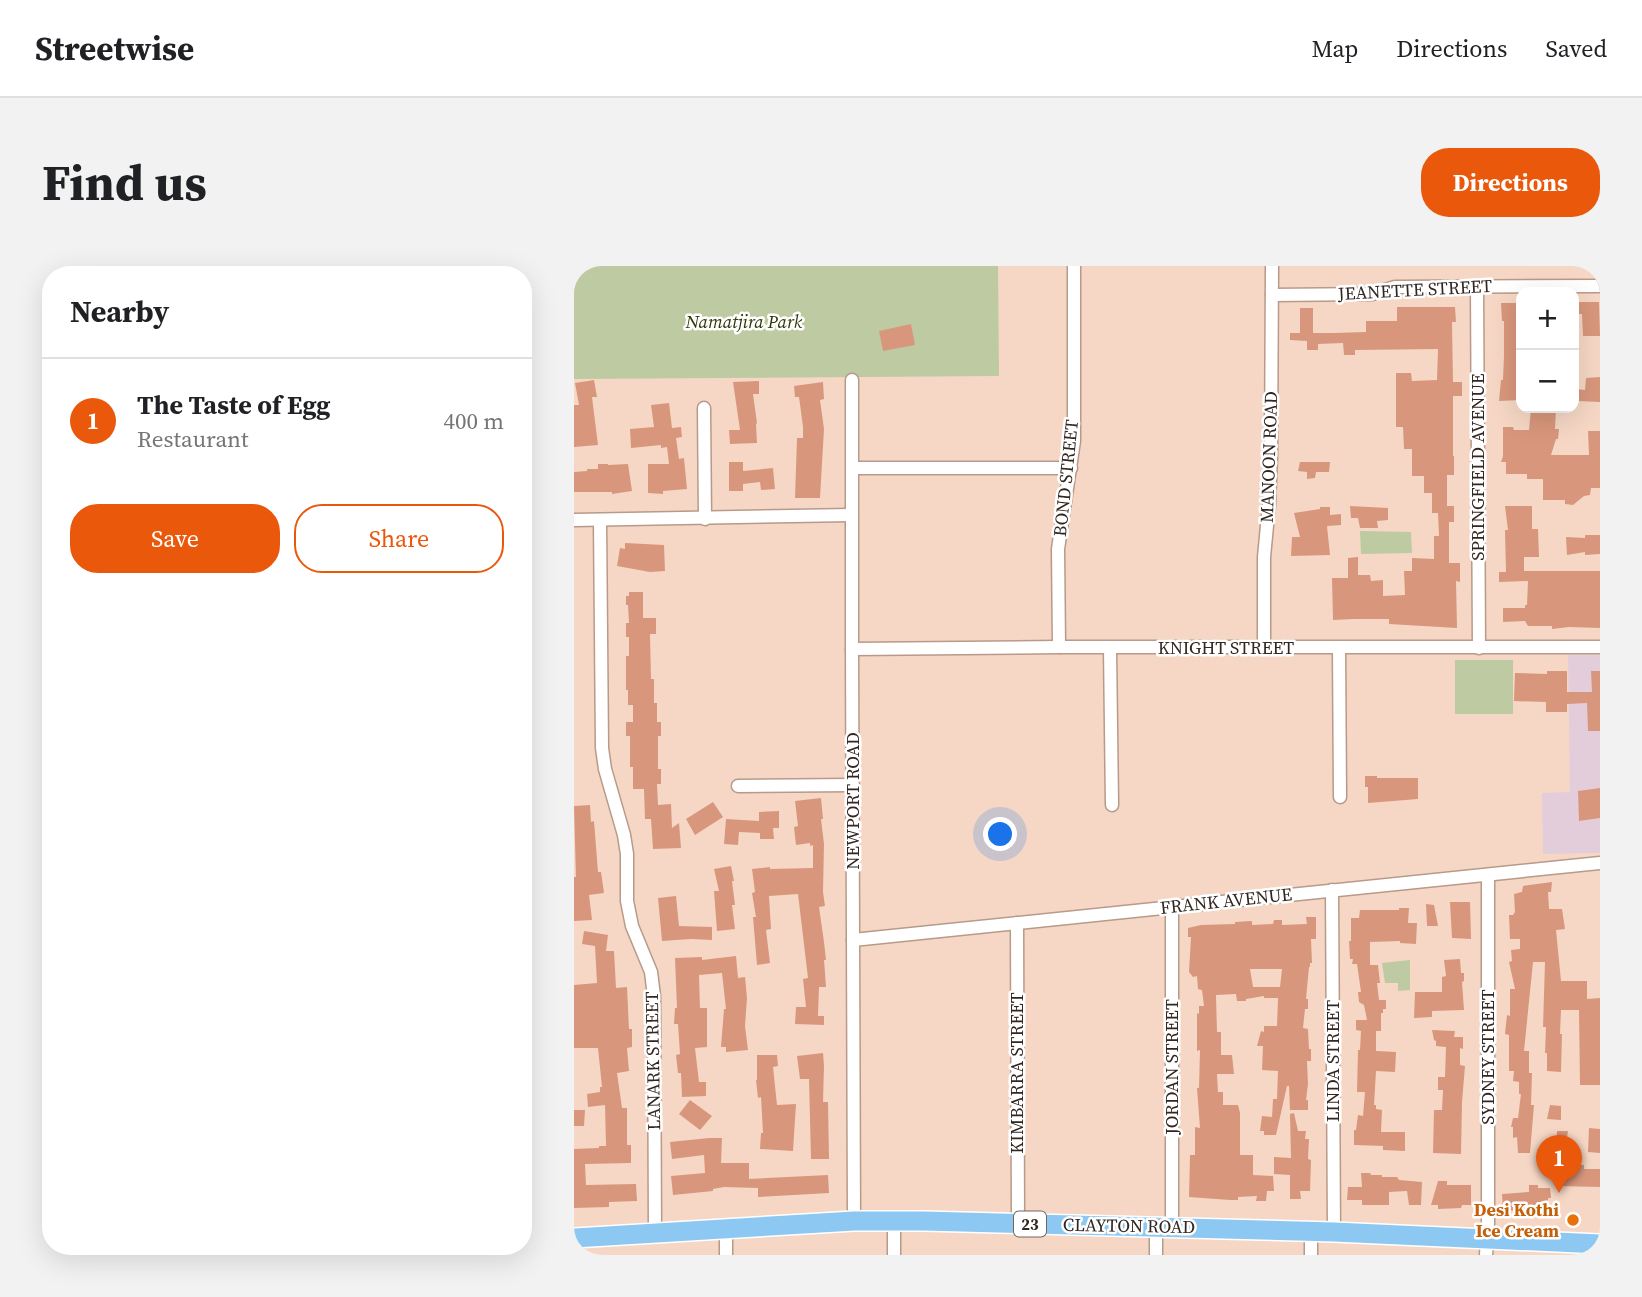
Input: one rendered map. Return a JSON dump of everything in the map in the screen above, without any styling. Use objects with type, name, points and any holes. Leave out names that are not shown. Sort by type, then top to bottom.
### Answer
[{"type":"main road","name":"CLAYTON ROAD","points":[[574,1238],[894,1221],[1311,1231],[1487,1246],[1600,1244]]},
{"type":"street","name":"BOND STREET","points":[[1059,647],[1058,549],[1074,441],[1074,266]]},
{"type":"street","name":"MANOON ROAD","points":[[1264,648],[1264,557],[1271,456],[1272,266]]},
{"type":"street","name":"SPRINGFIELD AVENUE","points":[[1477,286],[1479,648]]},
{"type":"street","name":"JEANETTE STREET","points":[[1272,295],[1371,294],[1395,287],[1600,286]]},
{"type":"street","name":"NEWPORT ROAD","points":[[852,380],[854,1222]]},
{"type":"street","points":[[704,408],[705,519]]},
{"type":"street","points":[[853,468],[1071,468]]},
{"type":"street","points":[[574,520],[852,515]]},
{"type":"street","name":"LANARK STREET","points":[[600,520],[602,748],[624,835],[627,854],[627,901],[632,926],[652,972],[654,996],[655,1233]]},
{"type":"street","points":[[1110,648],[1112,805]]},
{"type":"street","points":[[1339,648],[1340,797]]},
{"type":"street","name":"KNIGHT STREET","points":[[852,649],[1600,648]]},
{"type":"street","points":[[738,786],[853,785]]},
{"type":"street","name":"FRANK AVENUE","points":[[853,940],[1600,863]]},
{"type":"street","name":"SYDNEY STREET","points":[[1487,1246],[1488,875]]},
{"type":"street","name":"LINDA STREET","points":[[1332,890],[1334,1232]]},
{"type":"street","name":"JORDAN STREET","points":[[1156,1255],[1164,1227],[1172,907]]},
{"type":"street","name":"KIMBARRA STREET","points":[[1017,923],[1018,1223]]},
{"type":"street","points":[[894,1221],[894,1255]]},
{"type":"street","points":[[726,1229],[726,1255]]},
{"type":"street","points":[[1311,1231],[1311,1255]]},
{"type":"shaded area","points":[[1568,655],[1600,655],[1600,853],[1543,854],[1542,793],[1570,792]]},
{"type":"green space","name":"Namatjira Park","points":[[574,266],[998,266],[999,376],[574,379]]},
{"type":"green space","points":[[1360,531],[1411,532],[1412,553],[1361,554]]},
{"type":"green space","points":[[1455,660],[1513,660],[1513,714],[1455,714]]},
{"type":"green space","points":[[1410,960],[1410,990],[1398,991],[1398,983],[1385,983],[1382,963]]},
{"type":"building","points":[[1579,302],[1599,302],[1600,336],[1583,336],[1582,314],[1579,314]]},
{"type":"building","points":[[1501,303],[1516,303],[1516,400],[1499,401],[1504,356]]},
{"type":"building","points":[[1397,307],[1455,307],[1456,322],[1452,322],[1453,382],[1462,382],[1462,396],[1453,396],[1454,475],[1447,475],[1447,506],[1454,506],[1454,522],[1449,522],[1449,563],[1460,563],[1460,582],[1456,581],[1457,628],[1389,624],[1389,619],[1333,620],[1332,578],[1348,578],[1348,558],[1358,557],[1358,575],[1370,575],[1371,581],[1383,580],[1383,596],[1405,595],[1404,571],[1412,571],[1412,558],[1434,559],[1434,536],[1439,536],[1438,513],[1432,513],[1432,493],[1424,493],[1424,476],[1412,476],[1412,449],[1404,449],[1403,427],[1396,427],[1396,373],[1411,373],[1412,381],[1437,380],[1438,349],[1355,350],[1355,355],[1344,355],[1343,343],[1318,344],[1318,350],[1307,350],[1307,341],[1290,340],[1290,333],[1300,333],[1300,308],[1313,308],[1313,333],[1334,333],[1366,332],[1366,321],[1397,321]]},
{"type":"building","points":[[911,324],[915,345],[883,351],[879,331]]},
{"type":"building","points":[[1600,377],[1600,402],[1579,401],[1579,389],[1585,390],[1586,378]]},
{"type":"building","points":[[594,380],[597,397],[592,397],[598,445],[574,447],[574,405],[579,405],[575,383]]},
{"type":"building","points":[[759,381],[759,394],[753,394],[757,443],[730,444],[729,430],[740,430],[733,382]]},
{"type":"building","points":[[823,382],[824,399],[820,400],[824,429],[820,498],[795,498],[797,438],[803,438],[803,427],[799,397],[795,397],[794,386]]},
{"type":"building","points":[[669,403],[672,428],[681,427],[682,437],[676,438],[679,459],[684,458],[687,489],[663,491],[663,494],[648,493],[648,464],[669,464],[667,447],[661,448],[661,445],[631,448],[630,429],[654,427],[651,405]]},
{"type":"building","points":[[1531,413],[1556,413],[1555,429],[1559,429],[1558,439],[1551,455],[1589,455],[1588,431],[1600,431],[1600,488],[1591,488],[1590,495],[1584,496],[1573,505],[1565,504],[1565,500],[1543,500],[1543,479],[1527,479],[1527,474],[1506,474],[1506,462],[1501,462],[1503,427],[1529,430]]},
{"type":"building","points":[[729,462],[743,462],[743,471],[773,468],[775,489],[761,490],[760,482],[743,484],[743,491],[729,491]]},
{"type":"building","points":[[1300,462],[1330,462],[1329,472],[1316,472],[1315,478],[1307,479],[1307,472],[1298,471]]},
{"type":"building","points":[[598,464],[628,464],[632,491],[612,494],[574,492],[574,472],[598,469]]},
{"type":"building","points":[[1350,506],[1388,508],[1388,520],[1377,521],[1378,528],[1360,528],[1358,518],[1351,518]]},
{"type":"building","points":[[1505,506],[1532,506],[1532,529],[1538,529],[1539,557],[1524,557],[1524,571],[1600,571],[1600,628],[1552,629],[1552,626],[1528,626],[1525,621],[1503,622],[1503,608],[1525,608],[1527,605],[1528,581],[1499,582],[1499,572],[1506,572],[1505,530],[1508,530]]},
{"type":"building","points":[[1330,507],[1330,515],[1341,514],[1341,525],[1327,526],[1330,555],[1291,556],[1292,537],[1300,537],[1294,513]]},
{"type":"building","points":[[1585,535],[1600,535],[1600,554],[1585,555],[1585,552],[1567,555],[1566,537],[1585,538]]},
{"type":"building","points":[[625,543],[664,545],[665,571],[650,572],[617,566],[620,548],[625,549]]},
{"type":"building","points":[[629,592],[643,592],[643,618],[656,618],[656,634],[650,634],[654,703],[657,703],[657,722],[661,722],[661,736],[658,736],[661,784],[657,784],[658,805],[671,804],[672,828],[679,823],[681,848],[653,849],[651,819],[645,819],[644,789],[633,789],[630,736],[626,736],[626,722],[633,722],[633,705],[628,705],[626,690],[629,637],[626,637],[626,623],[629,623],[626,596],[629,596]]},
{"type":"building","points":[[1547,671],[1567,671],[1567,692],[1592,692],[1591,671],[1600,671],[1600,731],[1588,731],[1587,703],[1567,704],[1567,712],[1546,712],[1546,702],[1514,701],[1515,673],[1547,674]]},
{"type":"building","points":[[1365,776],[1418,778],[1418,799],[1368,803]]},
{"type":"building","points":[[1600,788],[1600,818],[1579,821],[1578,791]]},
{"type":"building","points":[[821,798],[825,906],[819,907],[826,960],[826,987],[819,987],[818,1016],[824,1016],[824,1025],[795,1024],[796,1007],[806,1007],[803,979],[808,978],[798,894],[769,896],[771,929],[766,930],[770,963],[757,965],[752,869],[813,868],[813,845],[796,845],[794,827],[798,826],[795,801]]},
{"type":"building","points":[[713,802],[723,817],[695,835],[686,819]]},
{"type":"building","points":[[590,805],[598,872],[601,872],[604,893],[589,895],[592,920],[574,921],[574,806]]},
{"type":"building","points":[[779,811],[779,828],[773,828],[774,839],[760,839],[760,833],[739,832],[738,845],[724,844],[726,819],[759,821],[759,812]]},
{"type":"building","points":[[731,866],[735,929],[717,931],[714,891],[719,891],[714,869]]},
{"type":"building","points":[[1552,882],[1551,892],[1548,892],[1549,909],[1562,909],[1565,929],[1556,930],[1561,981],[1587,981],[1587,999],[1600,998],[1600,1085],[1580,1085],[1579,1010],[1561,1010],[1561,1072],[1547,1071],[1546,1027],[1543,1027],[1545,962],[1533,962],[1524,1051],[1529,1051],[1529,1073],[1532,1073],[1531,1105],[1534,1105],[1530,1153],[1518,1153],[1517,1137],[1513,1138],[1511,1127],[1513,1118],[1518,1118],[1521,1094],[1519,1082],[1513,1081],[1514,1071],[1509,1071],[1509,1035],[1505,1034],[1507,1015],[1510,1016],[1510,989],[1515,989],[1509,962],[1512,961],[1511,950],[1520,949],[1520,939],[1510,939],[1509,915],[1515,912],[1514,894],[1522,892],[1523,886]]},
{"type":"building","points":[[676,896],[679,926],[712,927],[712,940],[662,941],[658,898]]},
{"type":"building","points":[[1450,902],[1470,902],[1471,939],[1452,938]]},
{"type":"building","points":[[1426,904],[1434,905],[1438,926],[1427,926]]},
{"type":"building","points":[[1409,908],[1408,923],[1417,923],[1416,944],[1400,941],[1370,942],[1370,965],[1378,965],[1379,1000],[1386,1000],[1386,1009],[1381,1013],[1381,1031],[1376,1031],[1376,1051],[1396,1052],[1395,1072],[1376,1071],[1374,1105],[1376,1109],[1382,1110],[1381,1132],[1405,1132],[1405,1151],[1383,1150],[1383,1146],[1354,1145],[1354,1130],[1358,1115],[1363,1116],[1365,1092],[1357,1092],[1361,1031],[1356,1030],[1356,1020],[1367,1020],[1364,1005],[1359,1002],[1358,992],[1361,992],[1357,964],[1352,964],[1353,959],[1350,959],[1351,918],[1359,918],[1360,910]]},
{"type":"building","points":[[1306,917],[1316,917],[1316,939],[1311,939],[1312,963],[1309,967],[1306,999],[1308,1009],[1305,1009],[1303,1028],[1308,1029],[1311,1049],[1311,1061],[1307,1061],[1308,1110],[1290,1110],[1287,1086],[1276,1135],[1264,1135],[1264,1131],[1260,1131],[1262,1116],[1272,1117],[1273,1099],[1277,1099],[1278,1071],[1262,1070],[1263,1046],[1257,1046],[1264,1026],[1277,1026],[1278,998],[1264,996],[1237,1001],[1236,994],[1216,995],[1221,1055],[1232,1055],[1234,1074],[1217,1074],[1218,1092],[1223,1092],[1223,1105],[1238,1105],[1240,1155],[1253,1155],[1253,1175],[1273,1176],[1274,1191],[1267,1191],[1266,1201],[1256,1201],[1257,1196],[1238,1197],[1238,1200],[1189,1197],[1190,1155],[1195,1155],[1195,1127],[1200,1128],[1197,1013],[1199,1014],[1199,1006],[1204,1006],[1197,976],[1193,977],[1189,972],[1191,937],[1188,937],[1188,928],[1252,921],[1252,925],[1273,924],[1274,920],[1282,920],[1282,925],[1307,924]],"holes":[[[1250,969],[1282,969],[1280,987],[1253,987]]]},
{"type":"building","points":[[584,931],[608,935],[606,951],[614,951],[616,988],[627,987],[629,1029],[632,1029],[632,1047],[627,1048],[629,1071],[617,1073],[622,1108],[627,1108],[627,1145],[631,1145],[631,1163],[585,1164],[586,1185],[636,1184],[637,1201],[609,1202],[609,1207],[574,1208],[574,1149],[606,1146],[605,1105],[588,1107],[587,1094],[600,1092],[602,1087],[598,1048],[574,1048],[574,985],[597,983],[595,946],[582,944]]},
{"type":"building","points":[[736,956],[738,978],[745,977],[748,1050],[726,1052],[726,1047],[721,1047],[726,1009],[722,973],[699,975],[700,1008],[707,1008],[707,1047],[695,1048],[699,1082],[706,1082],[706,1096],[682,1097],[681,1073],[678,1073],[676,1055],[680,1054],[678,1024],[674,1024],[677,1008],[675,958],[702,957],[702,960]]},
{"type":"building","points":[[1460,959],[1461,973],[1464,973],[1464,1010],[1432,1011],[1432,1017],[1414,1018],[1415,992],[1442,992],[1442,977],[1446,976],[1444,960]]},
{"type":"building","points":[[1432,1030],[1455,1031],[1454,1037],[1463,1037],[1463,1049],[1460,1048],[1460,1065],[1465,1066],[1461,1154],[1433,1153],[1434,1110],[1442,1110],[1443,1090],[1438,1090],[1438,1077],[1445,1077],[1446,1047],[1436,1046]]},
{"type":"building","points":[[823,1053],[823,1102],[828,1102],[829,1159],[811,1159],[809,1079],[800,1079],[797,1056]]},
{"type":"building","points":[[757,1055],[777,1055],[778,1066],[773,1067],[777,1105],[796,1104],[793,1151],[760,1149],[763,1133],[761,1097],[758,1098],[756,1080]]},
{"type":"building","points":[[690,1100],[712,1116],[700,1130],[679,1114]]},
{"type":"building","points":[[1550,1105],[1561,1106],[1561,1120],[1547,1119]]},
{"type":"building","points":[[574,1110],[585,1110],[584,1126],[574,1126]]},
{"type":"building","points":[[1294,1113],[1298,1131],[1306,1131],[1305,1139],[1309,1139],[1308,1159],[1311,1160],[1310,1191],[1300,1191],[1301,1199],[1290,1199],[1290,1175],[1274,1174],[1274,1157],[1291,1158],[1290,1114]]},
{"type":"building","points":[[1589,1128],[1600,1129],[1600,1153],[1588,1152]]},
{"type":"building","points":[[1557,1131],[1568,1131],[1563,1164],[1584,1165],[1584,1169],[1600,1169],[1600,1187],[1556,1186]]},
{"type":"building","points":[[722,1138],[721,1163],[749,1163],[749,1179],[828,1175],[829,1193],[758,1197],[758,1188],[724,1187],[713,1191],[673,1195],[671,1176],[705,1173],[704,1155],[672,1159],[670,1142]]},
{"type":"building","points":[[1361,1173],[1422,1182],[1421,1205],[1409,1205],[1407,1191],[1389,1192],[1389,1205],[1362,1205],[1362,1200],[1347,1200],[1348,1187],[1362,1187]]},
{"type":"building","points":[[1438,1181],[1447,1181],[1447,1185],[1471,1185],[1471,1205],[1438,1209],[1438,1205],[1431,1205]]},
{"type":"building","points":[[1529,1185],[1550,1188],[1548,1208],[1537,1208],[1537,1212],[1503,1210],[1502,1194],[1529,1192]]},
{"type":"place","name":"The Taste of Egg","points":[[1559,1193]]},
{"type":"place","name":"Desi Kothi Ice Cream","points":[[1573,1220]]}]
